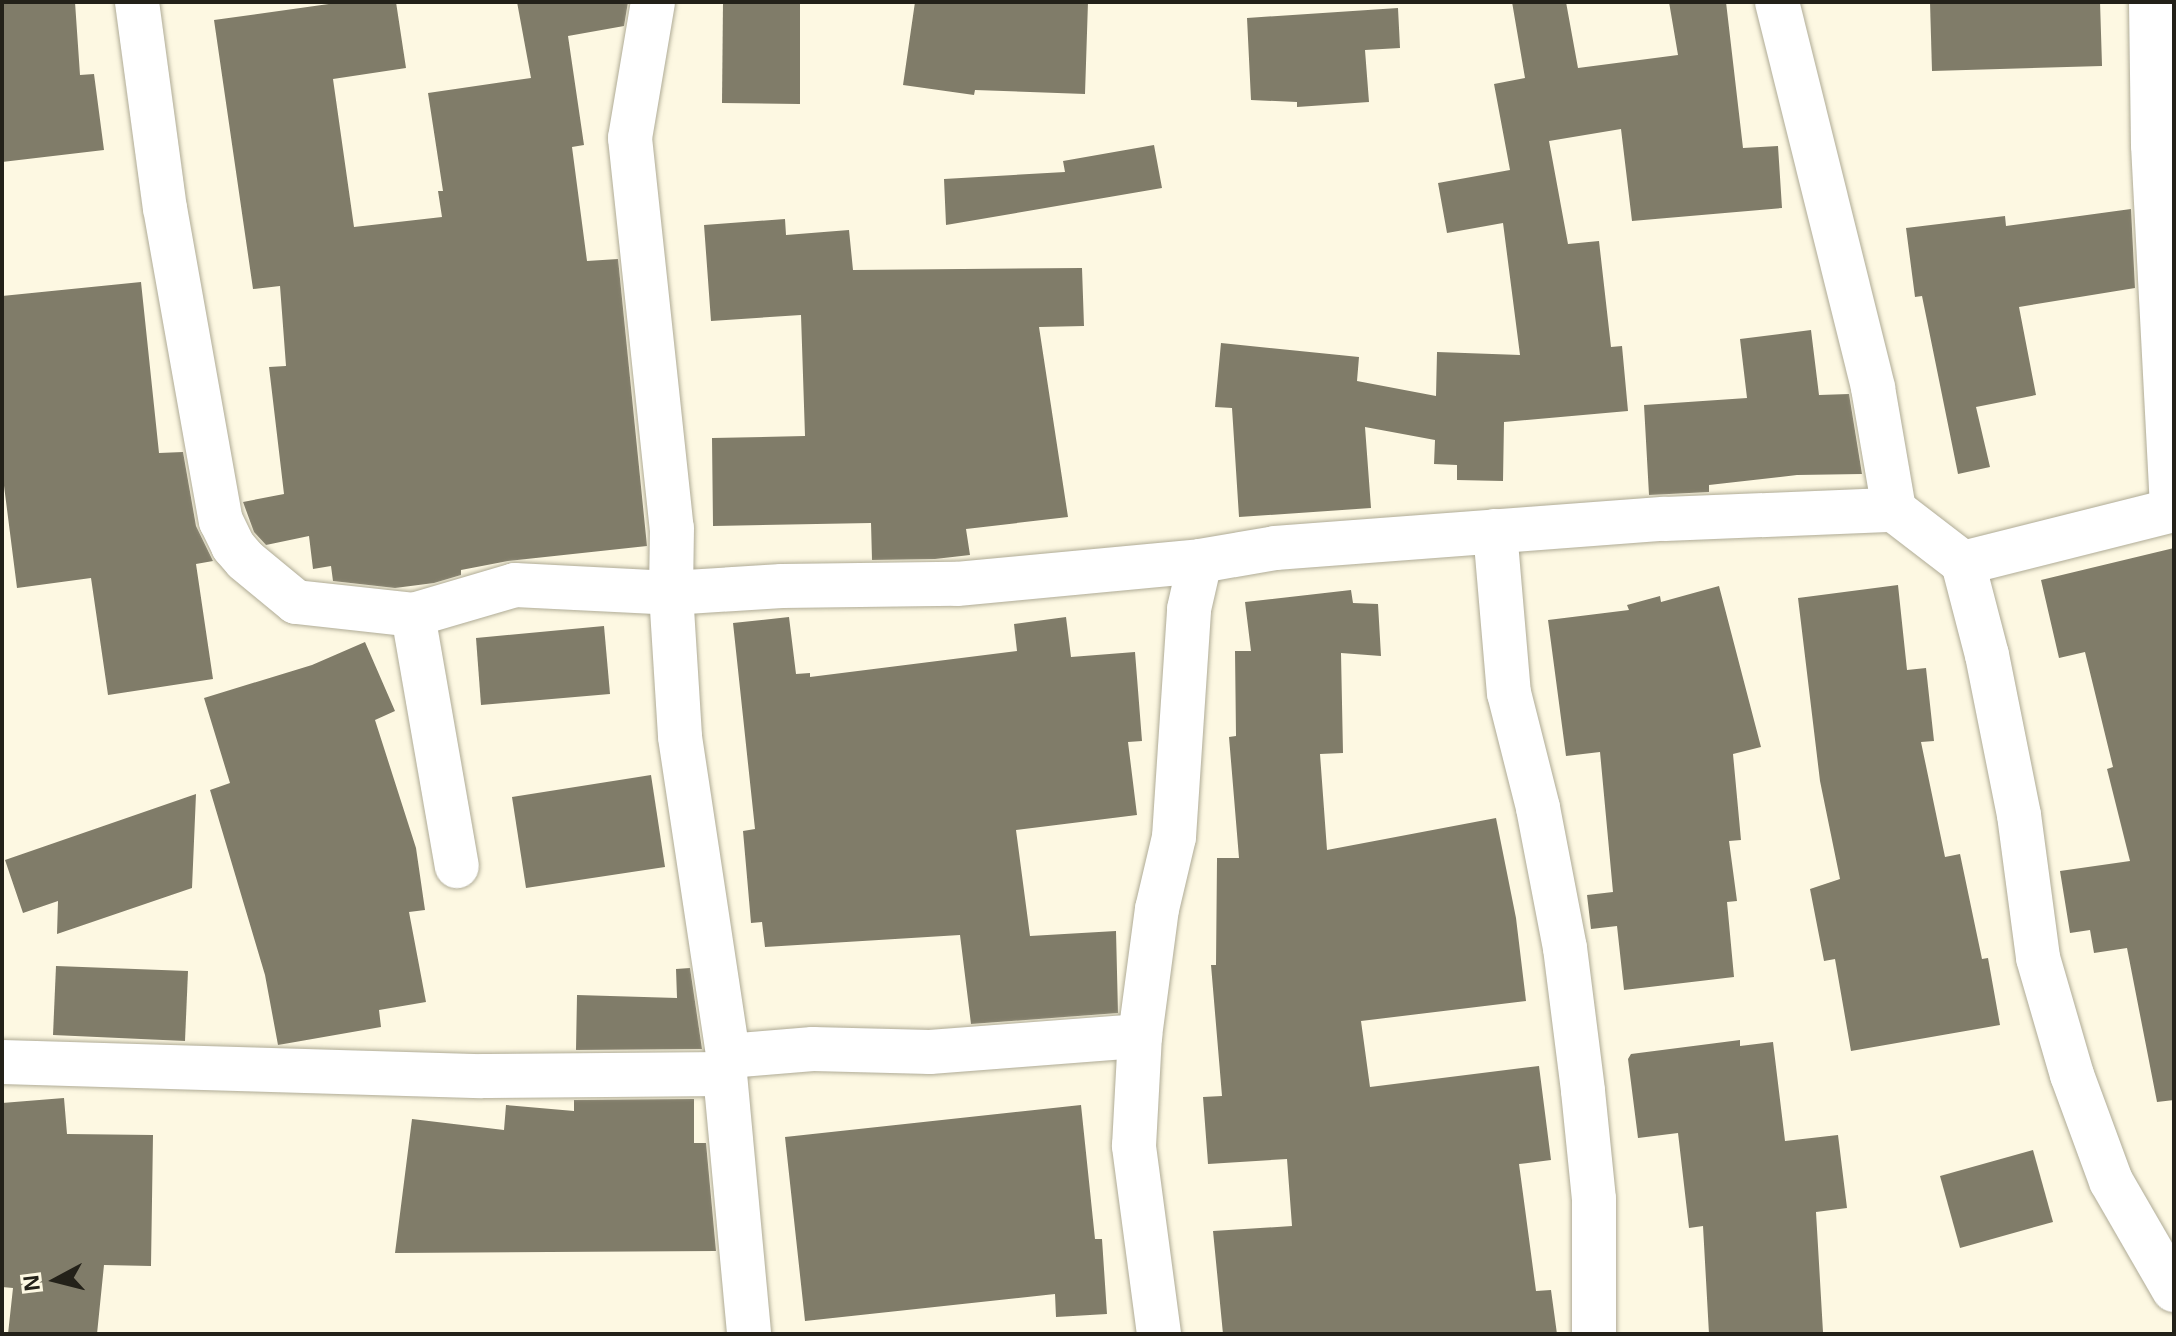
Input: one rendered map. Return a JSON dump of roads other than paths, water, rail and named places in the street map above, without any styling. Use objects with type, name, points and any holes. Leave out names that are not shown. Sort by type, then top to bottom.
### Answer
[{"type":"street","points":[[137,2],[165,208],[221,521],[233,546],[258,573],[296,602],[413,615],[515,585],[671,593],[782,586],[957,584],[1200,561],[1275,548],[1665,519],[1894,510],[1963,563],[1987,655],[2019,815],[2038,958],[2046,987],[2072,1075],[2111,1181],[2174,1290]]},
{"type":"street","points":[[653,2],[630,138],[672,528],[671,593],[680,737],[727,1065],[749,1334]]},
{"type":"street","points":[[1777,2],[1873,388],[1894,510]]},
{"type":"street","points":[[1963,563],[2173,511],[2153,145],[2151,2]]},
{"type":"street","points":[[1495,531],[1509,693],[1538,808],[1565,948],[1583,1091],[1594,1199],[1594,1334]]},
{"type":"street","points":[[1159,1334],[1134,1146],[1140,1036],[1157,909],[1174,837],[1189,609],[1200,561]]},
{"type":"street","points":[[413,615],[457,866]]},
{"type":"street","points":[[2,1062],[482,1076],[727,1065],[813,1049],[930,1052],[1140,1036]]}]
